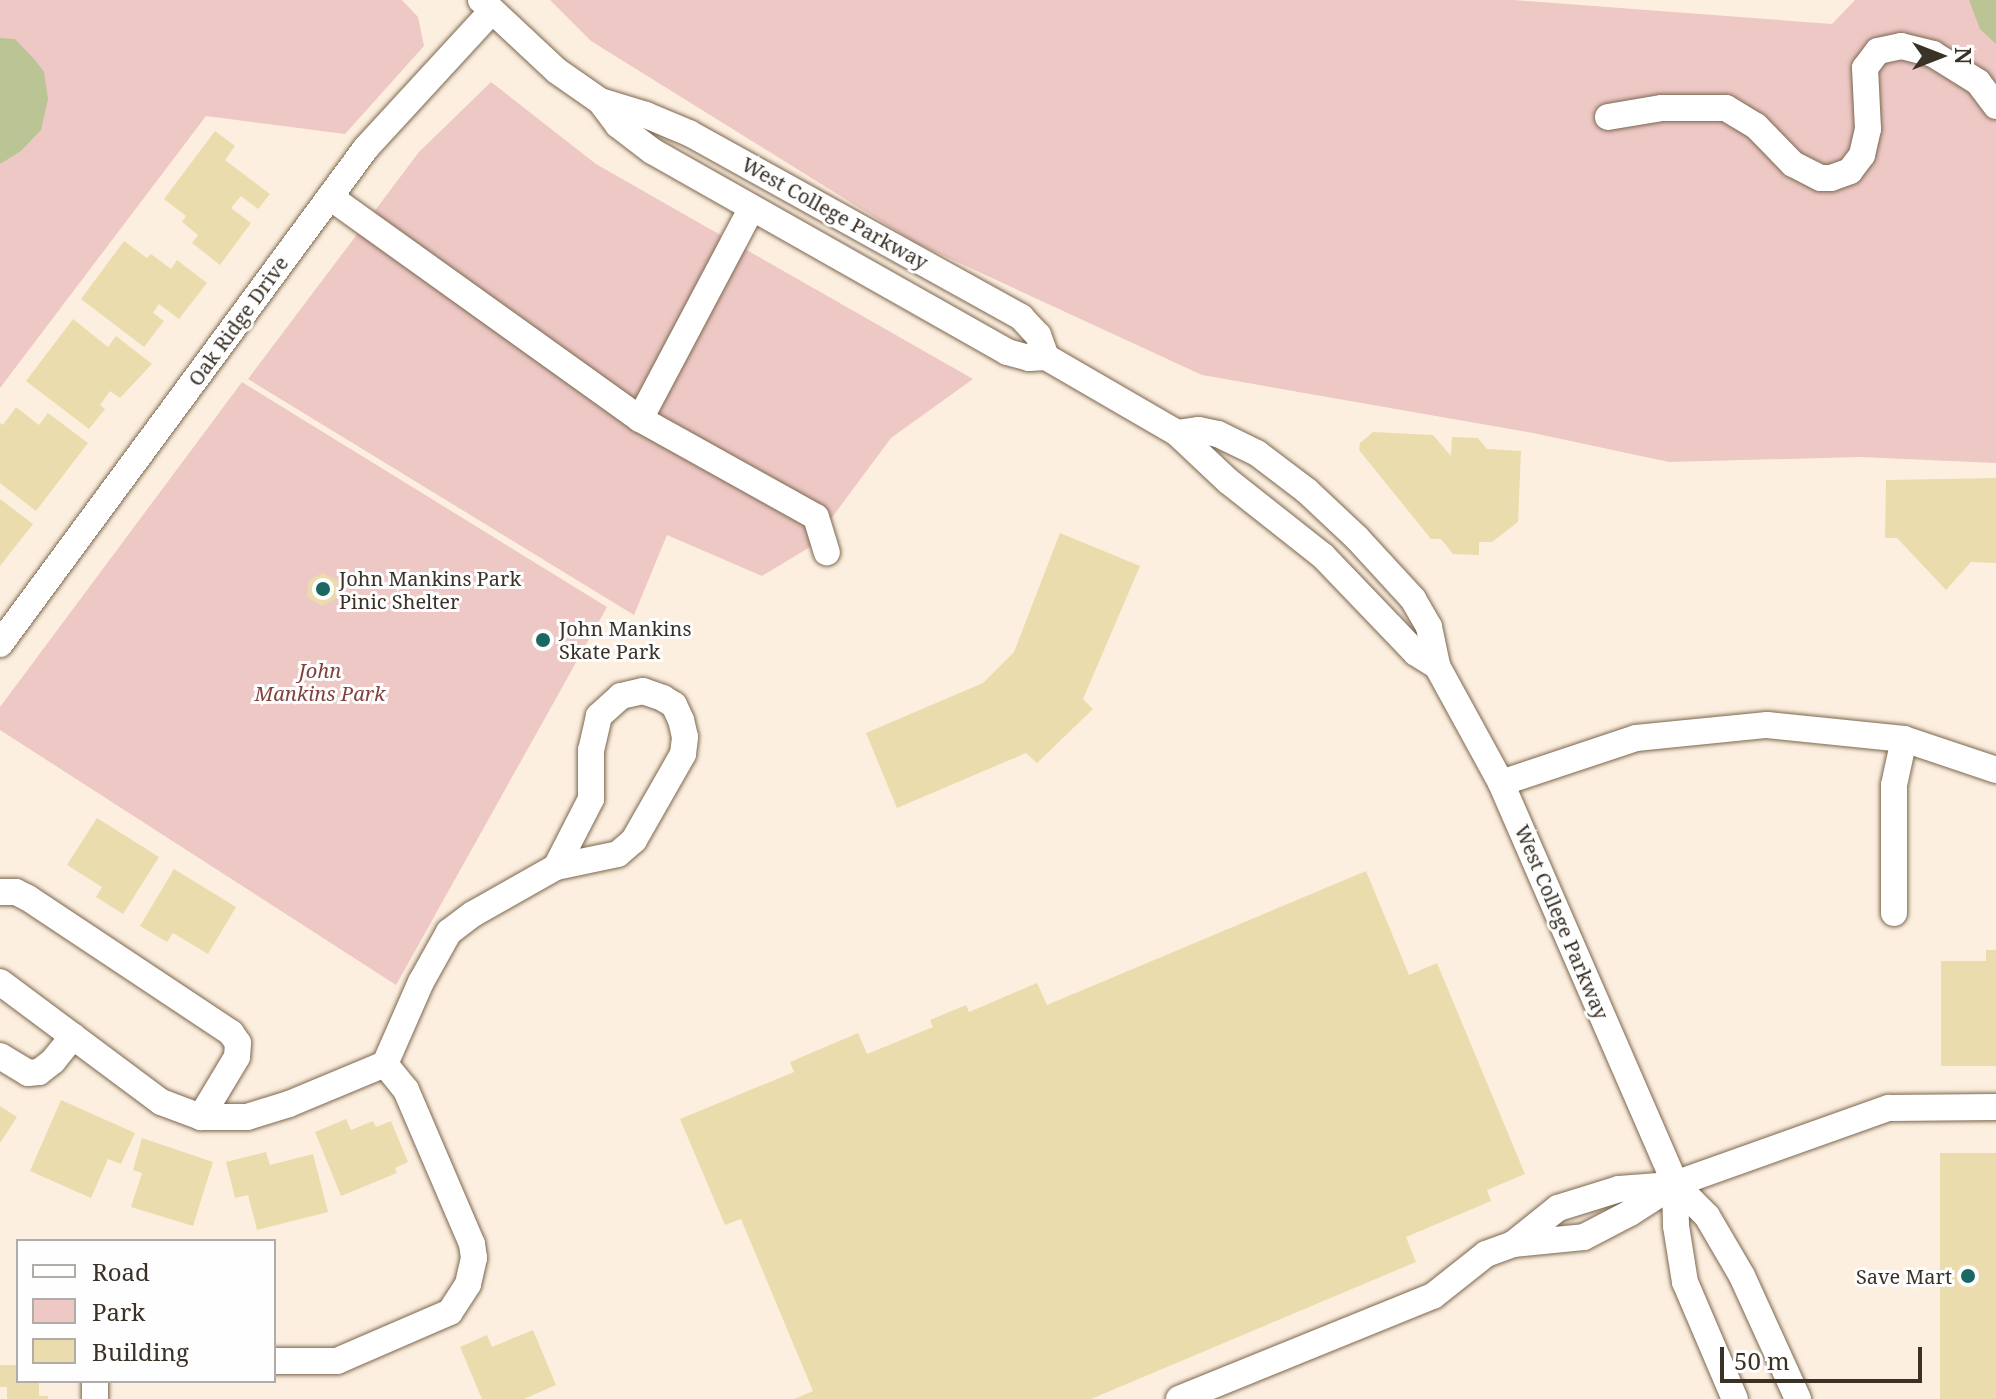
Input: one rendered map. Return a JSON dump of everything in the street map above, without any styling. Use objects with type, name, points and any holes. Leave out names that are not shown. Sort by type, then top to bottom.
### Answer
[{"type":"street","name":"West College Parkway","points":[[486,5],[557,71],[600,101],[689,133],[1021,317],[1038,335],[1046,357]]},
{"type":"street","name":"Oak Ridge Drive","points":[[0,644],[366,148],[486,5]]},
{"type":"street","points":[[1608,117],[1662,108],[1726,108],[1756,126],[1793,164],[1821,178],[1831,178],[1850,171],[1862,155],[1868,129],[1865,68],[1878,51],[1901,46],[1933,54],[1978,82],[1996,106]]},
{"type":"street","name":"West College Parkway","points":[[600,101],[618,125],[652,151],[751,209],[1007,352],[1029,358],[1046,357],[1177,433],[1228,481],[1323,556],[1416,653],[1437,666]]},
{"type":"street","points":[[330,197],[640,419],[816,517],[827,552]]},
{"type":"street","points":[[640,419],[751,209]]},
{"type":"street","name":"West College Parkway","points":[[1177,433],[1199,430],[1218,434],[1257,453],[1307,491],[1357,538],[1413,599],[1429,627],[1437,666],[1501,783],[1675,1184],[1707,1216],[1735,1264],[1798,1399]]},
{"type":"street","points":[[0,982],[161,1102],[201,1117],[247,1117],[289,1104],[385,1064],[421,982],[449,932],[473,914],[556,867],[618,854],[644,826],[683,754],[685,737],[674,705],[643,691],[621,696],[599,716],[591,750],[591,799],[556,867]]},
{"type":"street","points":[[1501,783],[1636,738],[1767,725],[1904,739],[1996,770]]},
{"type":"street","points":[[1894,913],[1894,785],[1904,739]]},
{"type":"street","points":[[0,892],[16,892],[28,898],[231,1033],[238,1043],[237,1057],[201,1117]]},
{"type":"street","points":[[0,1056],[28,1073],[39,1072],[53,1061],[73,1036]]},
{"type":"street","points":[[276,1361],[337,1361],[450,1312],[468,1284],[474,1258],[472,1244],[406,1090],[385,1064]]},
{"type":"street","points":[[1179,1399],[1433,1296],[1486,1254],[1513,1244],[1584,1237],[1675,1184],[1889,1108],[1996,1107]]},
{"type":"street","name":"West College Parkway","points":[[1675,1184],[1676,1226],[1685,1282],[1735,1399]]},
{"type":"green space","points":[[0,0],[402,0],[418,17],[424,46],[345,134],[206,116],[0,388]]},
{"type":"green space","points":[[550,0],[1514,0],[1832,24],[1855,0],[1996,0],[1996,463],[1860,457],[1669,462],[1533,433],[1202,375],[916,243],[591,41]]},
{"type":"green space","points":[[491,82],[596,164],[973,379],[891,438],[810,547],[762,576],[667,535],[634,615],[248,379],[419,152]]},
{"type":"green space","name":"John Mankins Park","points":[[242,382],[607,607],[396,985],[0,730],[0,707]]},
{"type":"shaded area","points":[[1969,0],[1996,0],[1996,44],[1980,29]]},
{"type":"shaded area","points":[[0,38],[15,39],[35,60],[44,72],[48,99],[41,130],[21,151],[0,164]]},
{"type":"building","points":[[215,131],[235,146],[225,160],[270,194],[258,209],[241,196],[231,208],[251,223],[220,265],[192,243],[198,235],[182,222],[186,216],[164,199]]},
{"type":"building","points":[[124,241],[147,258],[151,254],[171,269],[177,260],[207,283],[179,319],[159,304],[153,313],[164,321],[144,347],[81,299]]},
{"type":"building","points":[[73,319],[108,347],[116,336],[152,364],[120,398],[110,391],[100,405],[105,409],[89,429],[26,381]]},
{"type":"building","points":[[16,407],[39,425],[48,413],[88,443],[36,511],[0,483],[0,423],[3,425]]},
{"type":"building","points":[[1373,432],[1433,435],[1451,456],[1452,437],[1478,438],[1487,449],[1521,451],[1518,522],[1492,542],[1479,542],[1479,555],[1453,554],[1441,539],[1431,539],[1359,450],[1360,443]]},
{"type":"building","points":[[1996,478],[1996,563],[1971,562],[1946,590],[1897,538],[1885,538],[1886,480]]},
{"type":"building","points":[[0,499],[33,524],[0,566]]},
{"type":"building","points":[[1060,533],[1140,566],[1083,699],[1093,709],[1037,763],[1026,753],[897,808],[866,733],[983,683],[1014,652]]},
{"type":"building","name":"John Mankins Park Pinic Shelter","points":[[323,573],[338,581],[337,598],[322,606],[307,597],[309,580]]},
{"type":"building","points":[[97,818],[159,857],[123,914],[96,897],[102,887],[67,865]]},
{"type":"building","points":[[174,869],[236,907],[208,954],[173,933],[167,942],[140,926]]},
{"type":"building","points":[[1366,871],[1409,975],[1437,963],[1525,1174],[1487,1190],[1491,1201],[1406,1237],[1416,1262],[1091,1399],[794,1399],[813,1391],[741,1219],[725,1225],[680,1119],[794,1072],[790,1062],[858,1033],[867,1054],[933,1027],[930,1020],[966,1005],[969,1012],[1037,983],[1047,1005]]},
{"type":"building","points":[[1986,950],[1996,950],[1996,1066],[1941,1066],[1941,961],[1986,961]]},
{"type":"building","points":[[61,1100],[135,1133],[121,1164],[108,1159],[91,1198],[30,1171]]},
{"type":"building","points":[[0,1106],[17,1117],[0,1143]]},
{"type":"building","points":[[346,1119],[351,1130],[373,1121],[376,1127],[391,1121],[408,1162],[395,1168],[397,1173],[341,1196],[315,1132]]},
{"type":"building","points":[[142,1138],[213,1162],[193,1226],[131,1207],[142,1173],[133,1170]]},
{"type":"building","points":[[266,1152],[270,1165],[313,1154],[328,1212],[257,1230],[248,1195],[235,1198],[226,1162]]},
{"type":"building","name":"Save Mart","points":[[1940,1153],[1996,1153],[1996,1399],[1940,1399]]},
{"type":"building","points":[[533,1330],[556,1385],[524,1399],[482,1399],[460,1347],[487,1335],[492,1347]]},
{"type":"building","points":[[0,1365],[16,1365],[16,1383],[39,1383],[39,1396],[48,1396],[48,1399],[7,1399],[7,1387],[0,1387]]},
{"type":"place","name":"John Mankins Park Pinic Shelter","points":[[323,589]]},
{"type":"place","name":"John Mankins Skate Park","points":[[543,640]]},
{"type":"place","name":"Save Mart","points":[[1968,1276]]}]
